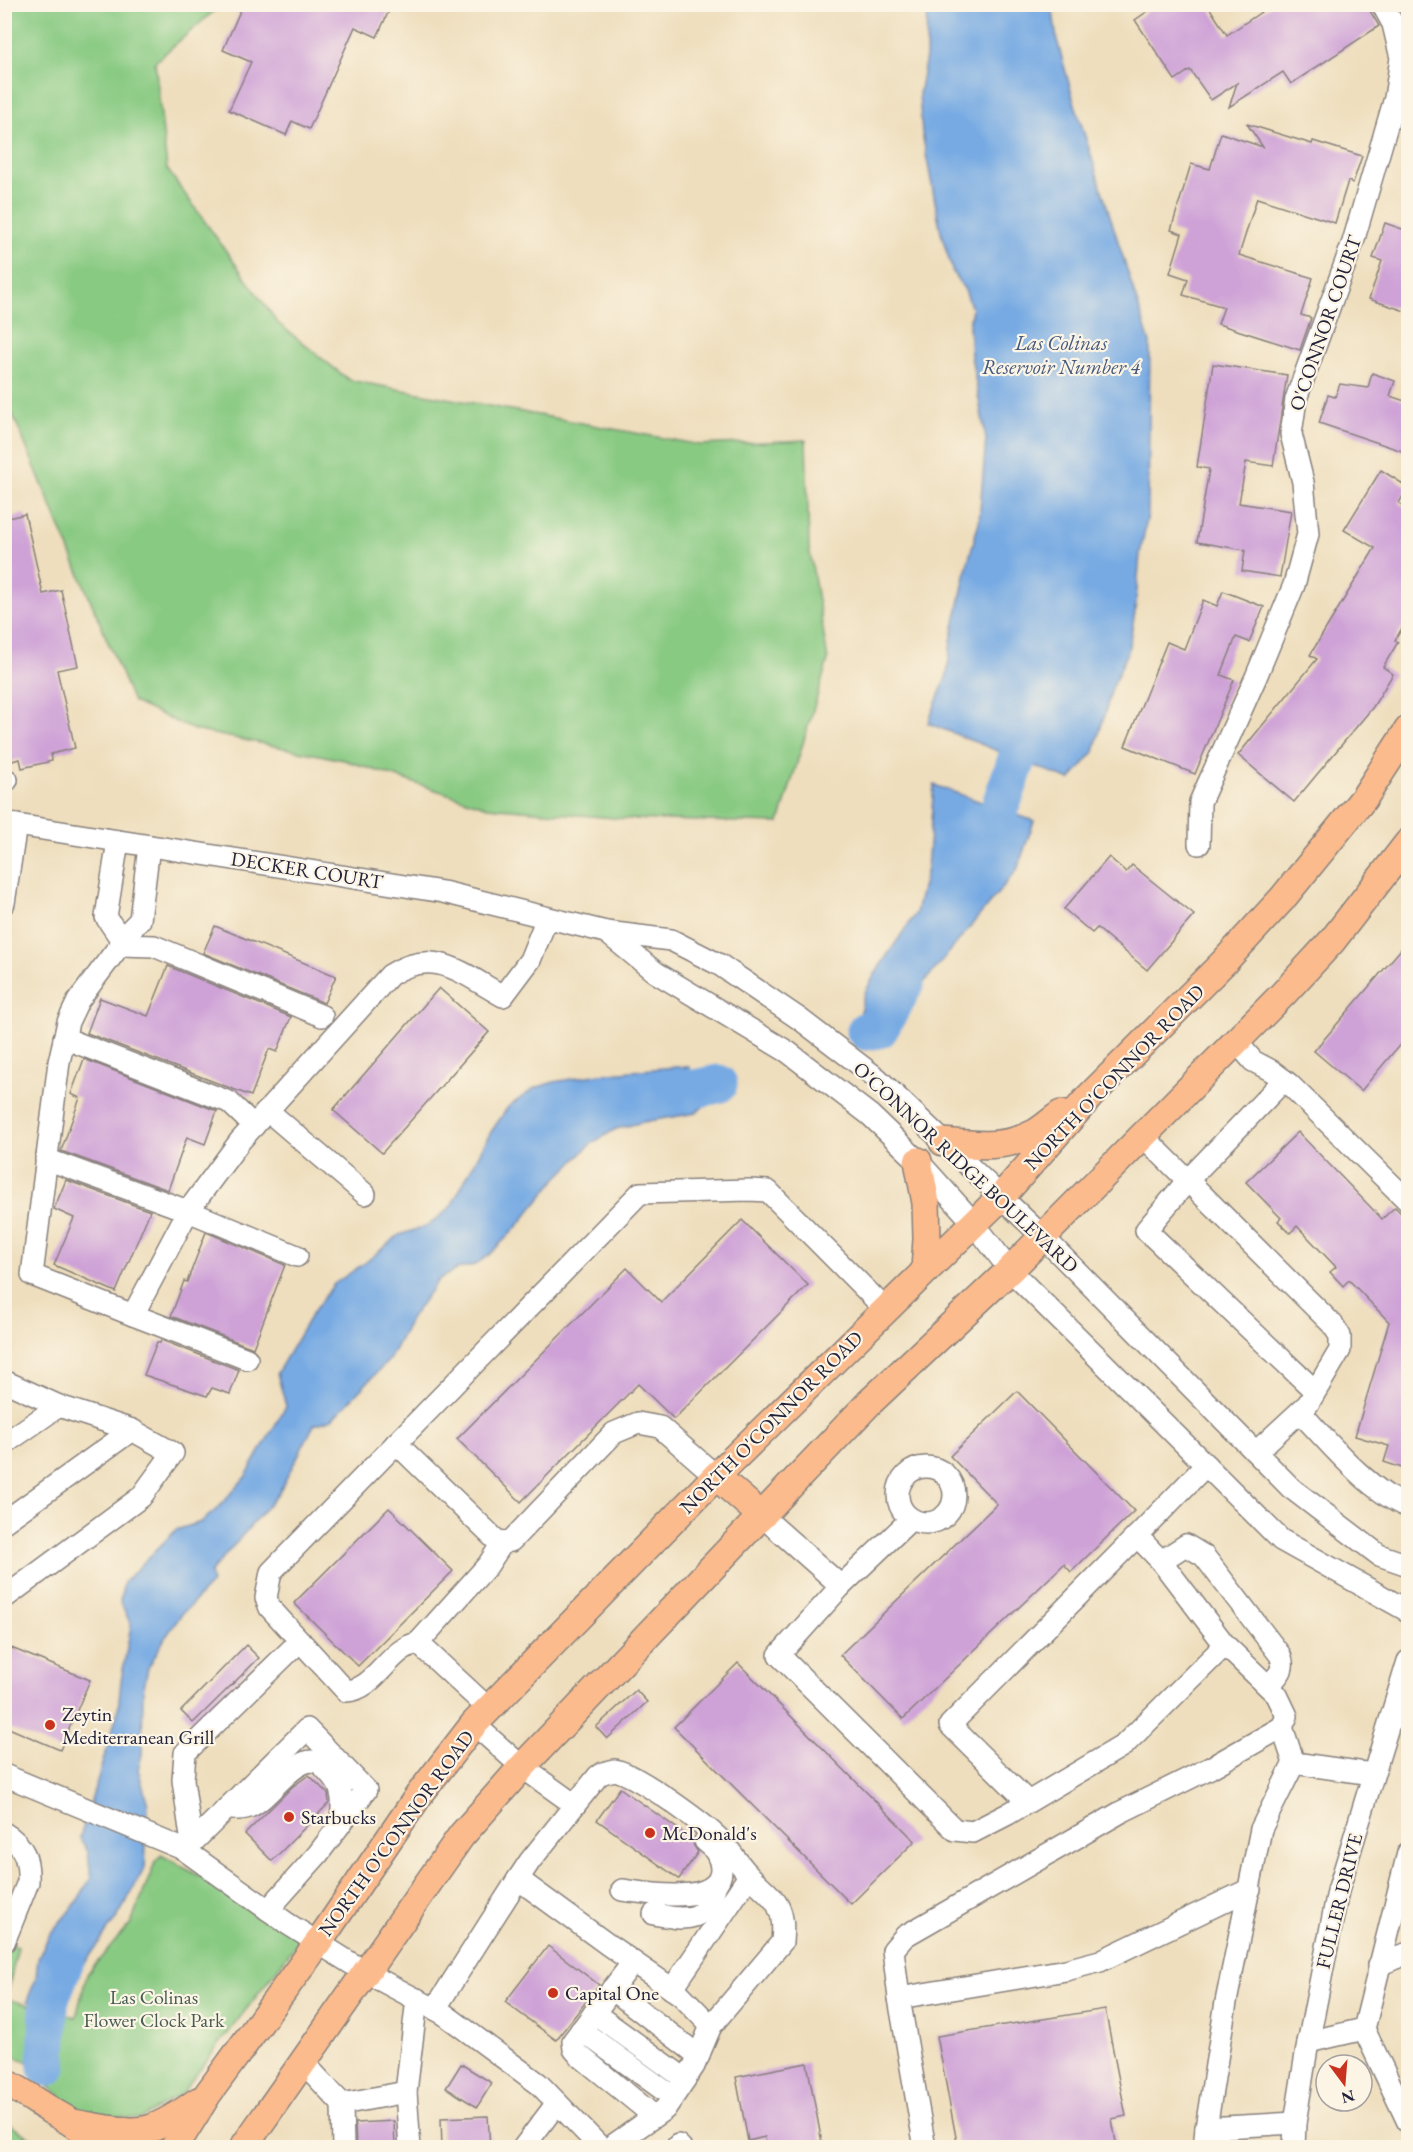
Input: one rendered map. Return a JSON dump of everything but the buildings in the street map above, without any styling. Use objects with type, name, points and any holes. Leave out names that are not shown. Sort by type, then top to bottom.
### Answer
[{"type":"main road","name":"NORTH O'CONNOR ROAD","points":[[174,2148],[207,2095],[318,1943],[419,1795],[482,1717],[716,1476],[1000,1197],[1090,1096],[1224,962],[1282,899],[1364,798],[1408,730]]},
{"type":"main road","points":[[251,2141],[303,2062],[461,1836],[522,1767],[869,1403],[1010,1270],[1236,1041],[1332,940],[1408,843]]},
{"type":"main road","points":[[943,1142],[978,1145],[1017,1141],[1037,1132],[1090,1096]]},
{"type":"main road","points":[[918,1161],[926,1203],[925,1270]]},
{"type":"main road","points":[[716,1476],[762,1516]]},
{"type":"main road","points":[[4,2082],[21,2090],[111,2148]]},
{"type":"main road","points":[[72,2123],[133,2131],[148,2129],[173,2118],[207,2095]]},
{"type":"street","name":"O'CONNOR COURT","points":[[1199,844],[1200,802],[1294,585],[1308,534],[1303,482],[1291,434],[1294,411],[1296,399],[1353,242],[1395,98],[1401,58],[1393,24],[1382,4]]},
{"type":"street","name":"DECKER COURT","points":[[10,824],[443,892],[606,932]]},
{"type":"street","points":[[4,903],[10,824]]},
{"type":"street","points":[[118,841],[106,917],[121,942]]},
{"type":"street","points":[[149,846],[140,920],[121,942],[78,1002],[68,1022],[59,1062],[32,1275],[247,1359]]},
{"type":"street","points":[[110,897],[143,900]]},
{"type":"street","points":[[133,1315],[188,1211],[240,1141],[390,975],[414,962],[441,963],[503,996],[530,960],[547,918]]},
{"type":"street","name":"O'CONNOR RIDGE BOULEVARD","points":[[606,932],[671,940],[720,966],[801,1020],[877,1078],[1043,1237],[1291,1488],[1379,1555],[1408,1564]]},
{"type":"street","name":"O'CONNOR RIDGE BOULEVARD","points":[[606,932],[655,972],[788,1052],[870,1115],[918,1161],[973,1222],[1010,1270],[1281,1540],[1408,1611]]},
{"type":"street","points":[[121,942],[154,946],[322,1016]]},
{"type":"street","points":[[64,1038],[229,1102],[261,1118],[365,1194]]},
{"type":"street","points":[[1236,1041],[1252,1061],[1284,1080],[1408,1201]]},
{"type":"street","points":[[1284,1080],[1188,1180],[1146,1230],[1315,1392]]},
{"type":"street","points":[[1143,1136],[1333,1325],[1340,1336],[1340,1350],[1308,1404],[1256,1452]]},
{"type":"street","points":[[46,1159],[188,1211],[297,1256]]},
{"type":"street","points":[[503,1542],[488,1565],[418,1643],[407,1645],[358,1691],[346,1691],[270,1608],[266,1598],[271,1572],[640,1193],[768,1191],[885,1309]]},
{"type":"street","points":[[4,1381],[59,1406],[132,1430],[173,1453],[141,1497],[4,1598]]},
{"type":"street","points":[[4,1444],[59,1406]]},
{"type":"street","points":[[1300,1412],[1349,1463],[1384,1493],[1408,1507]]},
{"type":"street","points":[[396,1443],[496,1540],[503,1542],[511,1541],[614,1432],[638,1423],[660,1427],[716,1476]]},
{"type":"street","points":[[4,1522],[132,1430]]},
{"type":"street","points":[[1027,1801],[950,1725],[1206,1465]]},
{"type":"street","points":[[762,1516],[841,1586]]},
{"type":"street","points":[[911,1519],[841,1586],[779,1655],[955,1830],[973,1832],[1008,1814],[1124,1745],[1225,1645]]},
{"type":"street","points":[[926,2148],[892,1950],[904,1936],[1111,1818],[1210,1768],[1282,1726],[1287,1716],[1277,1695],[1225,1645],[1161,1561],[1137,1536]]},
{"type":"street","points":[[1161,1561],[1186,1545],[1204,1556],[1284,1663],[1282,1671],[1268,1686]]},
{"type":"street","points":[[184,1847],[185,1753],[300,1641]]},
{"type":"street","points":[[418,1643],[522,1767],[575,1805]]},
{"type":"street","name":"FULLER DRIVE","points":[[1294,2148],[1295,2122],[1308,2042],[1338,1891],[1408,1661]]},
{"type":"street","points":[[1282,1726],[1294,1763],[1261,1829],[1226,2002],[1205,2138],[1295,2122]]},
{"type":"street","points":[[184,1847],[308,1729],[366,1790],[318,1854],[268,1910]]},
{"type":"street","points":[[226,1809],[248,1808],[259,1802],[295,1768],[304,1761],[310,1761],[320,1763],[337,1782],[344,1804],[340,1824]]},
{"type":"street","points":[[1294,1763],[1372,1774]]},
{"type":"street","points":[[410,2148],[406,2092],[426,2004],[575,1805],[603,1773],[620,1770],[669,1800],[723,1842],[749,1876],[771,1896],[778,1906],[783,1923],[782,1942],[711,2026],[686,2078],[665,2109],[609,2148]]},
{"type":"street","points":[[603,1773],[613,1777],[710,1845],[718,1856],[721,1866],[720,1876],[707,1908],[696,1917],[681,1919],[654,1914]]},
{"type":"street","points":[[4,1775],[184,1847],[268,1910],[365,1972],[426,2004],[539,2084],[601,2148]]},
{"type":"street","points":[[4,1833],[18,1842],[25,1856],[28,1882],[4,1942]]},
{"type":"street","points":[[1408,1853],[1403,1891],[1379,1965],[1364,2029],[1408,2122]]},
{"type":"street","points":[[672,1989],[749,1876]]},
{"type":"street","points":[[518,1879],[681,1995],[711,2026]]},
{"type":"street","points":[[622,1890],[657,1895],[684,1895],[702,1891],[716,1884]]},
{"type":"street","points":[[899,1998],[1066,1970],[1100,1960],[1250,1889]]},
{"type":"street","points":[[1379,1965],[1408,1953]]},
{"type":"street","points":[[633,1962],[573,2041],[574,2049],[654,2116]]},
{"type":"street","points":[[595,2011],[686,2078]]},
{"type":"street","points":[[595,2011],[686,2078]]},
{"type":"street","points":[[1308,2042],[1364,2029]]},
{"type":"street","points":[[303,2062],[342,2104],[343,2148]]},
{"type":"street","points":[[342,2104],[406,2092]]},
{"type":"street","points":[[524,2148],[557,2103]]},
{"type":"green space","points":[[5,4],[221,5],[155,62],[167,169],[278,323],[349,380],[700,445],[806,440],[809,547],[828,660],[779,823],[626,819],[488,807],[344,760],[194,730],[133,702],[5,396]]},
{"type":"green space","name":"Las Colinas Flower Clock Park","points":[[161,1855],[288,1924],[298,1942],[182,2093],[140,2119],[84,2114],[34,2075],[27,2061],[5,2054],[4,1942],[18,1947],[6,1999],[76,2017],[87,1974],[131,1923],[155,1863]]},
{"type":"green space","points":[[5,2122],[46,2147],[5,2147]]},
{"type":"water","name":"Las Colinas Reservoir Number 4","points":[[927,5],[1052,5],[1057,40],[1073,98],[1150,343],[1148,514],[1140,554],[1135,612],[1128,651],[1112,688],[1094,752],[1070,780],[928,723],[947,675],[951,641],[979,522],[986,439],[971,356],[969,326],[972,309],[965,290],[953,273],[941,233],[922,133],[919,94],[926,57]]},
{"type":"water","points":[[934,785],[1034,821],[1017,870],[890,1024],[879,1029],[860,1013],[864,994],[916,913],[927,868]]},
{"type":"water","points":[[689,1067],[706,1104],[696,1113],[616,1129],[592,1143],[556,1179],[516,1228],[490,1254],[475,1265],[457,1269],[438,1280],[411,1318],[389,1360],[332,1419],[314,1425],[278,1494],[210,1573],[212,1583],[181,1615],[148,1668],[143,1691],[142,1755],[138,1769],[148,1805],[145,1867],[120,1913],[87,1960],[70,1977],[62,2008],[27,2001],[36,1978],[38,1958],[50,1934],[76,1903],[91,1878],[88,1852],[80,1838],[118,1711],[131,1625],[120,1601],[124,1582],[176,1530],[201,1522],[217,1509],[246,1476],[286,1406],[277,1373],[313,1312],[334,1284],[399,1235],[427,1226],[450,1208],[491,1132],[508,1107],[535,1088],[554,1082],[600,1074]]},
{"type":"waterway","points":[[982,859],[1017,759],[1029,706]]},
{"type":"waterway","points":[[866,1031],[879,1029],[905,983]]},
{"type":"waterway","points":[[647,1099],[718,1084]]},
{"type":"waterway","points":[[47,2067],[49,2001],[67,1955]]},
{"type":"place","name":"Zeytin Mediterranean Grill","points":[[50,1725]]},
{"type":"place","name":"Starbucks","points":[[289,1817]]},
{"type":"place","name":"McDonald's","points":[[650,1833]]},
{"type":"place","name":"Capital One","points":[[553,1993]]}]
